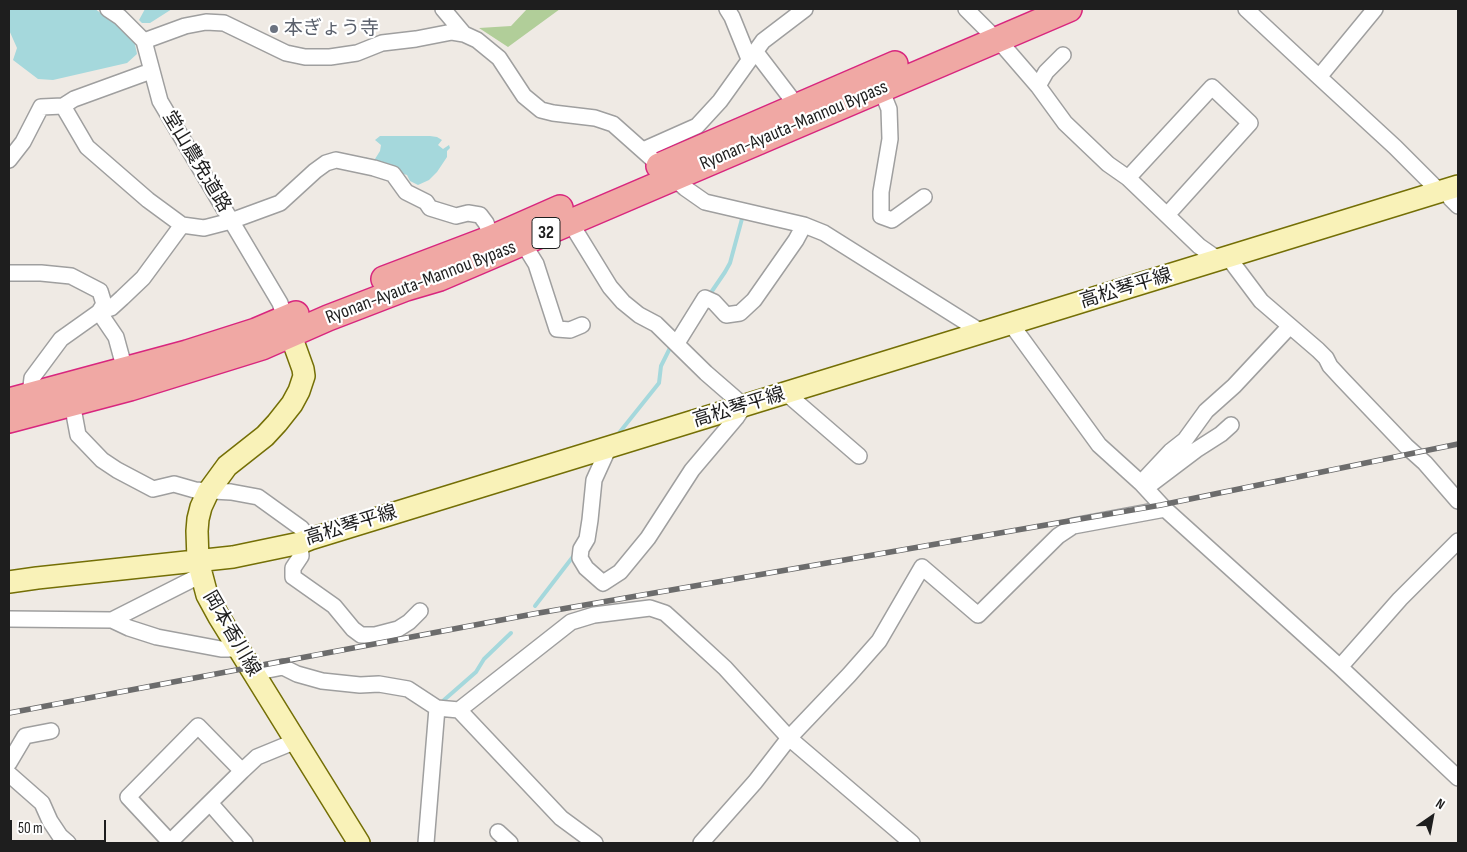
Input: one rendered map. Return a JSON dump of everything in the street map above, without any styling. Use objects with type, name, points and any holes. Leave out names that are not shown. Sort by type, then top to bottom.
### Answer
[{"type":"highway","name":"Ryonan-Ayauta-Mannou Bypass","points":[[19,398],[187,353],[256,331],[288,326],[440,278],[523,244],[570,222],[659,164],[881,89],[990,33],[1025,9]]},
{"type":"highway","name":"Ryonan-Ayauta-Mannou Bypass","points":[[9,420],[130,388],[262,347],[288,326],[659,164],[797,106],[990,33],[1069,9]]},
{"type":"main road","name":"高松琴平線","points":[[9,582],[200,568],[233,557],[305,541],[1223,259],[1451,193]]},
{"type":"main road","name":"岡本香川線","points":[[288,326],[303,369],[304,376],[299,391],[292,404],[277,423],[265,436],[227,466],[208,492],[198,519],[200,568],[207,596],[359,843]]},
{"type":"street","points":[[108,9],[120,17],[144,41],[185,26],[206,22],[224,23],[286,53],[305,57],[330,57],[357,53],[382,43],[452,32],[464,34],[477,40],[499,58],[524,96],[541,110],[595,118],[613,124],[685,188],[705,202],[804,225],[824,233],[983,332]]},
{"type":"street","points":[[443,9],[464,34]]},
{"type":"street","points":[[727,9],[752,55],[797,106]]},
{"type":"street","points":[[659,164],[720,101],[763,41],[805,9]]},
{"type":"street","points":[[966,9],[1006,49],[1038,86],[1065,123],[1108,164],[1128,178],[1199,246],[1223,259],[1261,301],[1326,358],[1336,373],[1406,446],[1425,463],[1458,501]]},
{"type":"street","points":[[1246,9],[1395,147],[1451,193]]},
{"type":"street","points":[[1318,77],[1375,9]]},
{"type":"street","name":"堂山農免道路","points":[[144,41],[160,101],[280,303],[288,326]]},
{"type":"street","points":[[1038,86],[1046,72],[1063,55]]},
{"type":"street","points":[[9,160],[23,142],[41,106],[63,106],[74,99],[152,71]]},
{"type":"street","points":[[1128,178],[1212,87],[1250,123],[1167,215]]},
{"type":"street","points":[[881,89],[889,109],[890,139],[881,192],[881,216],[892,220],[924,197]]},
{"type":"street","points":[[63,106],[88,147],[148,200],[182,225],[204,228],[231,221],[280,203],[315,170],[326,163],[336,160],[393,174],[406,192],[426,202],[430,208],[456,216],[468,213],[480,215],[486,223],[492,238],[523,244],[536,264],[557,329],[570,330],[582,325]]},
{"type":"street","points":[[570,222],[610,287],[623,302],[639,315],[656,324],[706,373],[744,406],[692,470],[648,538],[620,572],[604,583],[586,568],[580,558],[581,549],[587,539],[589,530],[594,480],[608,448]]},
{"type":"street","points":[[19,398],[61,339],[99,312],[111,308],[143,278],[182,225]]},
{"type":"street","points":[[677,343],[705,298],[714,302],[726,315],[740,312],[754,300],[796,240],[804,225]]},
{"type":"street","points":[[9,273],[71,276],[100,291],[104,304],[99,312]]},
{"type":"street","points":[[99,312],[116,337],[125,370]]},
{"type":"street","points":[[1011,324],[1099,445],[1144,486],[1165,509],[1340,667],[1458,778]]},
{"type":"street","points":[[1144,486],[1170,451],[1185,440],[1206,411],[1234,386],[1290,326]]},
{"type":"street","points":[[786,393],[859,456]]},
{"type":"street","points":[[72,403],[78,435],[102,460],[117,470],[153,489],[174,484],[195,490],[230,492],[258,497],[301,528],[305,541],[301,556],[293,568],[293,577],[334,606],[353,629],[361,635],[375,635],[398,629],[409,622],[420,610]]},
{"type":"street","points":[[1144,486],[1221,434],[1230,425]]},
{"type":"street","points":[[701,843],[755,782],[789,738],[879,641],[922,567],[978,615],[1058,536],[1073,526],[1165,509]]},
{"type":"street","points":[[1340,667],[1400,599],[1458,541]]},
{"type":"street","points":[[112,620],[200,568]]},
{"type":"street","points":[[459,710],[571,622],[594,615],[650,608],[665,613],[725,668],[789,738],[912,843]]},
{"type":"street","points":[[9,619],[112,620],[157,637],[221,648],[238,649]]},
{"type":"street","points":[[253,673],[283,667],[297,674],[322,682],[360,685],[379,684],[408,689],[437,708],[459,710],[561,818],[595,843]]},
{"type":"street","points":[[426,843],[437,708]]},
{"type":"street","points":[[242,770],[198,726],[128,797],[170,842],[257,757],[296,741]]},
{"type":"street","points":[[9,763],[25,736],[51,731]]},
{"type":"street","points":[[9,774],[42,803],[60,836],[68,843]]},
{"type":"street","points":[[210,803],[245,843]]},
{"type":"street","points":[[498,832],[510,843]]},
{"type":"green space","points":[[527,9],[560,9],[508,47],[479,28],[511,26]]},
{"type":"water","points":[[9,9],[95,9],[124,29],[134,40],[137,54],[127,63],[53,80],[38,79],[13,60],[17,48],[9,30]]},
{"type":"water","points":[[145,9],[172,9],[150,23],[142,23],[139,20]]},
{"type":"water","points":[[380,136],[437,137],[442,140],[438,145],[443,149],[449,145],[450,148],[447,151],[447,157],[437,172],[429,180],[418,185],[410,181],[407,175],[367,163],[366,157],[370,160],[375,159],[380,151],[381,145],[375,140]]},
{"type":"waterway","points":[[710,294],[730,263],[743,215]]},
{"type":"waterway","points":[[619,433],[659,383],[661,366],[671,346]]},
{"type":"waterway","points":[[535,606],[575,554]]},
{"type":"waterway","points":[[444,700],[476,672],[484,659],[511,633]]},
{"type":"railway","points":[[9,713],[533,614],[1161,505],[1458,444]]},
{"type":"place","name":"本ぎょう寺","points":[[274,29]]}]
